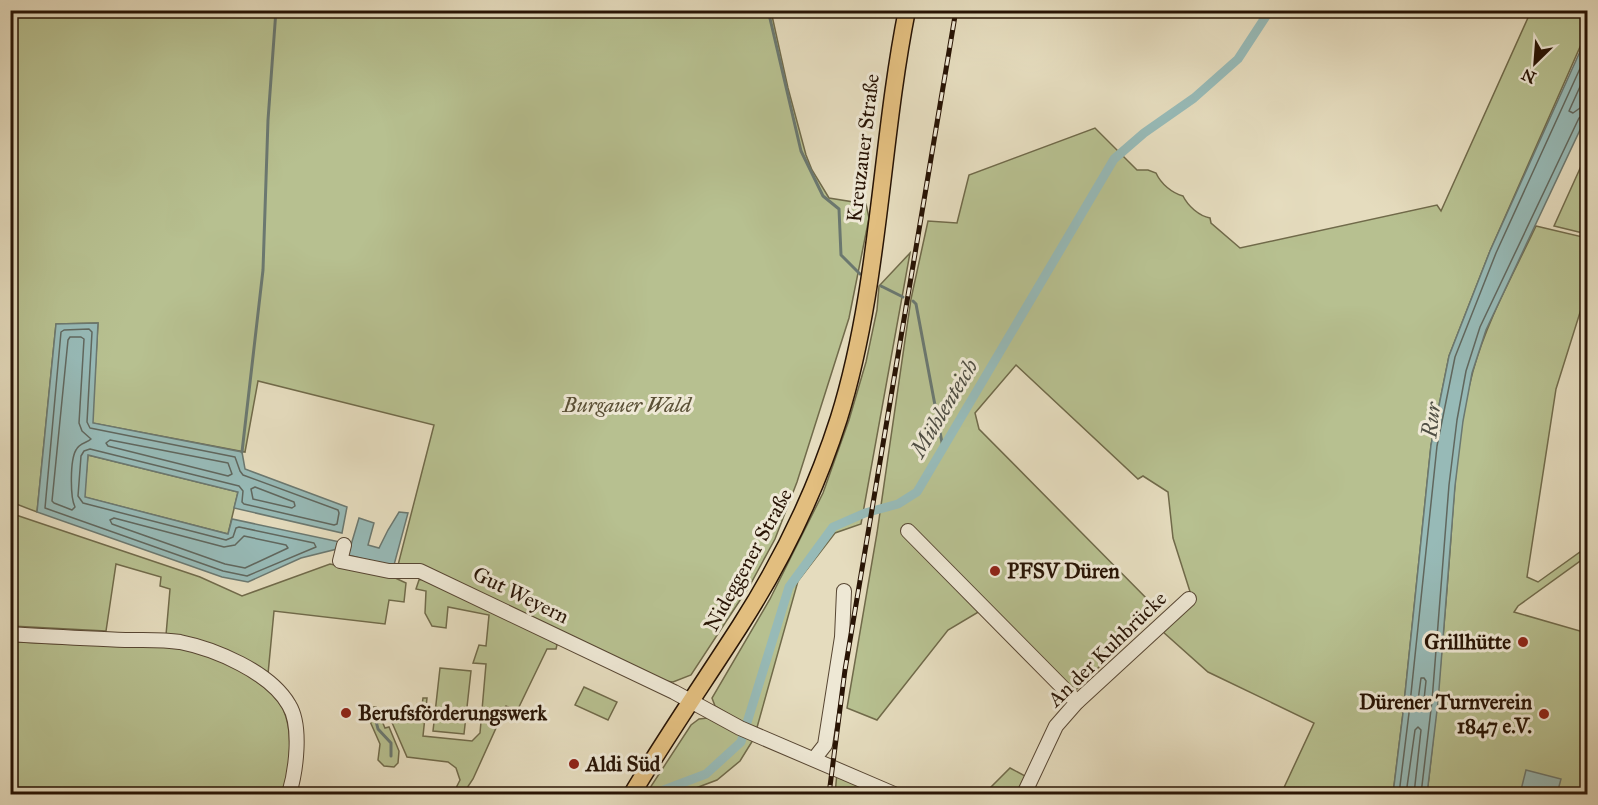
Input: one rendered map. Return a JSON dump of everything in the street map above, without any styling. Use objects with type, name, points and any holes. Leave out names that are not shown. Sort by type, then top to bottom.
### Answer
[{"type":"main road","name":"Kreuzauer Straße","points":[[868,292],[894,74],[907,10]]},
{"type":"main road","name":"Nideggener Straße","points":[[632,795],[741,624],[773,569],[812,488],[839,418],[855,358],[868,292]]},
{"type":"street","points":[[908,531],[1077,702]]},
{"type":"street","name":"Gut Weyern","points":[[344,545],[340,561],[389,571],[420,571],[691,700]]},
{"type":"street","points":[[814,759],[825,745],[842,638],[844,591]]},
{"type":"street","name":"An der Kuhbrücke","points":[[1024,795],[1056,726],[1077,702],[1189,599]]},
{"type":"street","points":[[10,634],[166,640],[211,651],[240,664],[279,693],[289,705],[295,721],[294,762],[289,795]]},
{"type":"street","points":[[691,700],[740,728],[894,795]]},
{"type":"green space","name":"Burgauer Wald","points":[[10,11],[771,11],[788,88],[812,170],[829,198],[866,204],[869,218],[849,318],[797,482],[775,539],[750,585],[691,675],[673,682],[656,680],[586,645],[397,569],[434,425],[258,381],[245,452],[92,423],[98,323],[56,324],[37,512],[11,502]]},
{"type":"green space","points":[[1531,11],[1587,11],[1587,31],[1490,251],[1449,356],[1431,445],[1393,794],[1281,794],[1314,723],[1208,672],[1162,631],[1193,601],[1173,538],[1168,492],[1143,476],[1138,479],[1016,365],[975,413],[979,429],[1157,609],[1067,699],[980,611],[948,630],[877,720],[847,708],[877,533],[911,299],[928,221],[957,223],[969,175],[1095,128],[1137,170],[1156,173],[1167,187],[1183,196],[1198,213],[1210,218],[1211,223],[1240,248],[1437,205],[1441,211]]},
{"type":"green space","points":[[1587,153],[1587,234],[1554,226]]},
{"type":"green space","points":[[1536,226],[1587,238],[1588,287],[1556,389],[1527,577],[1538,582],[1587,547],[1587,556],[1518,606],[1514,612],[1587,633],[1587,794],[1427,794],[1442,651],[1456,467],[1467,394],[1486,333]]},
{"type":"green space","points":[[910,253],[861,524],[835,533],[798,581],[756,731],[715,706],[712,698],[770,599],[823,493],[849,420],[866,362],[877,310],[879,286]]},
{"type":"green space","points":[[88,455],[238,492],[228,534],[84,497]]},
{"type":"green space","points":[[10,513],[200,577],[242,596],[330,564],[391,576],[406,583],[404,602],[389,600],[385,624],[274,611],[268,674],[166,635],[170,589],[160,586],[161,577],[116,564],[106,631],[11,626]]},
{"type":"green space","points":[[423,579],[554,641],[557,645],[556,649],[547,649],[517,711],[506,706],[473,779],[463,794],[453,794],[460,780],[456,768],[448,762],[407,757],[390,718],[420,722],[423,698],[427,698],[423,736],[472,741],[480,733],[486,664],[473,663],[479,645],[486,646],[489,615],[448,607],[446,628],[432,626],[425,613],[426,591],[416,589],[419,580]]},
{"type":"green space","points":[[10,641],[173,646],[207,655],[237,669],[265,688],[283,709],[289,729],[290,752],[282,794],[11,794]]},
{"type":"green space","points":[[440,668],[471,671],[464,734],[433,731]]},
{"type":"green space","points":[[584,687],[617,702],[608,720],[575,705]]},
{"type":"green space","points":[[376,707],[385,728],[389,727],[399,751],[398,763],[394,767],[384,766],[378,760],[380,744],[369,719],[369,710]]},
{"type":"green space","points":[[708,718],[753,740],[740,761],[717,780],[680,794],[646,794],[691,725],[699,719]]},
{"type":"green space","points":[[1010,768],[1027,777],[1019,794],[984,794]]},
{"type":"green space","points":[[837,773],[884,794],[835,794]]},
{"type":"water","points":[[1587,36],[1587,115],[1486,330],[1472,373],[1455,486],[1438,702],[1427,794],[1393,794],[1431,445],[1449,356],[1490,251]]},
{"type":"water","points":[[98,323],[93,423],[242,452],[245,469],[347,507],[342,533],[234,508],[238,492],[88,455],[85,497],[228,534],[232,519],[340,542],[337,549],[301,558],[248,582],[222,577],[37,512],[56,324]]},
{"type":"water","points":[[399,512],[408,513],[394,565],[348,555],[359,518],[374,523],[368,545],[379,548]]},
{"type":"water","points":[[1526,770],[1561,779],[1557,794],[1520,794]]},
{"type":"waterway","points":[[242,452],[263,270],[268,120],[276,10]]},
{"type":"waterway","points":[[768,10],[801,151],[823,196],[839,209],[841,255],[860,274]]},
{"type":"waterway","name":"Mühlenteich","points":[[653,794],[706,774],[741,742],[789,587],[833,527],[865,513],[898,504],[917,492],[1114,159],[1144,133],[1194,98],[1238,59],[1270,10]]},
{"type":"waterway","points":[[881,286],[903,297]]},
{"type":"waterway","points":[[913,301],[916,304],[943,448]]},
{"type":"waterway","points":[[374,713],[378,729],[391,743],[391,756]]},
{"type":"railway","points":[[829,794],[845,670],[956,10]]},
{"type":"place","name":"PFSV Düren","points":[[995,571]]},
{"type":"place","name":"Grillhütte","points":[[1523,642]]},
{"type":"place","name":"Berufsförderungswerk","points":[[346,713]]},
{"type":"place","name":"Dürener Turnverein 1847 e.V.","points":[[1544,714]]},
{"type":"place","name":"Aldi Süd","points":[[574,764]]},
{"type":"water label","name":"Rur","points":[[1431,420]]}]
